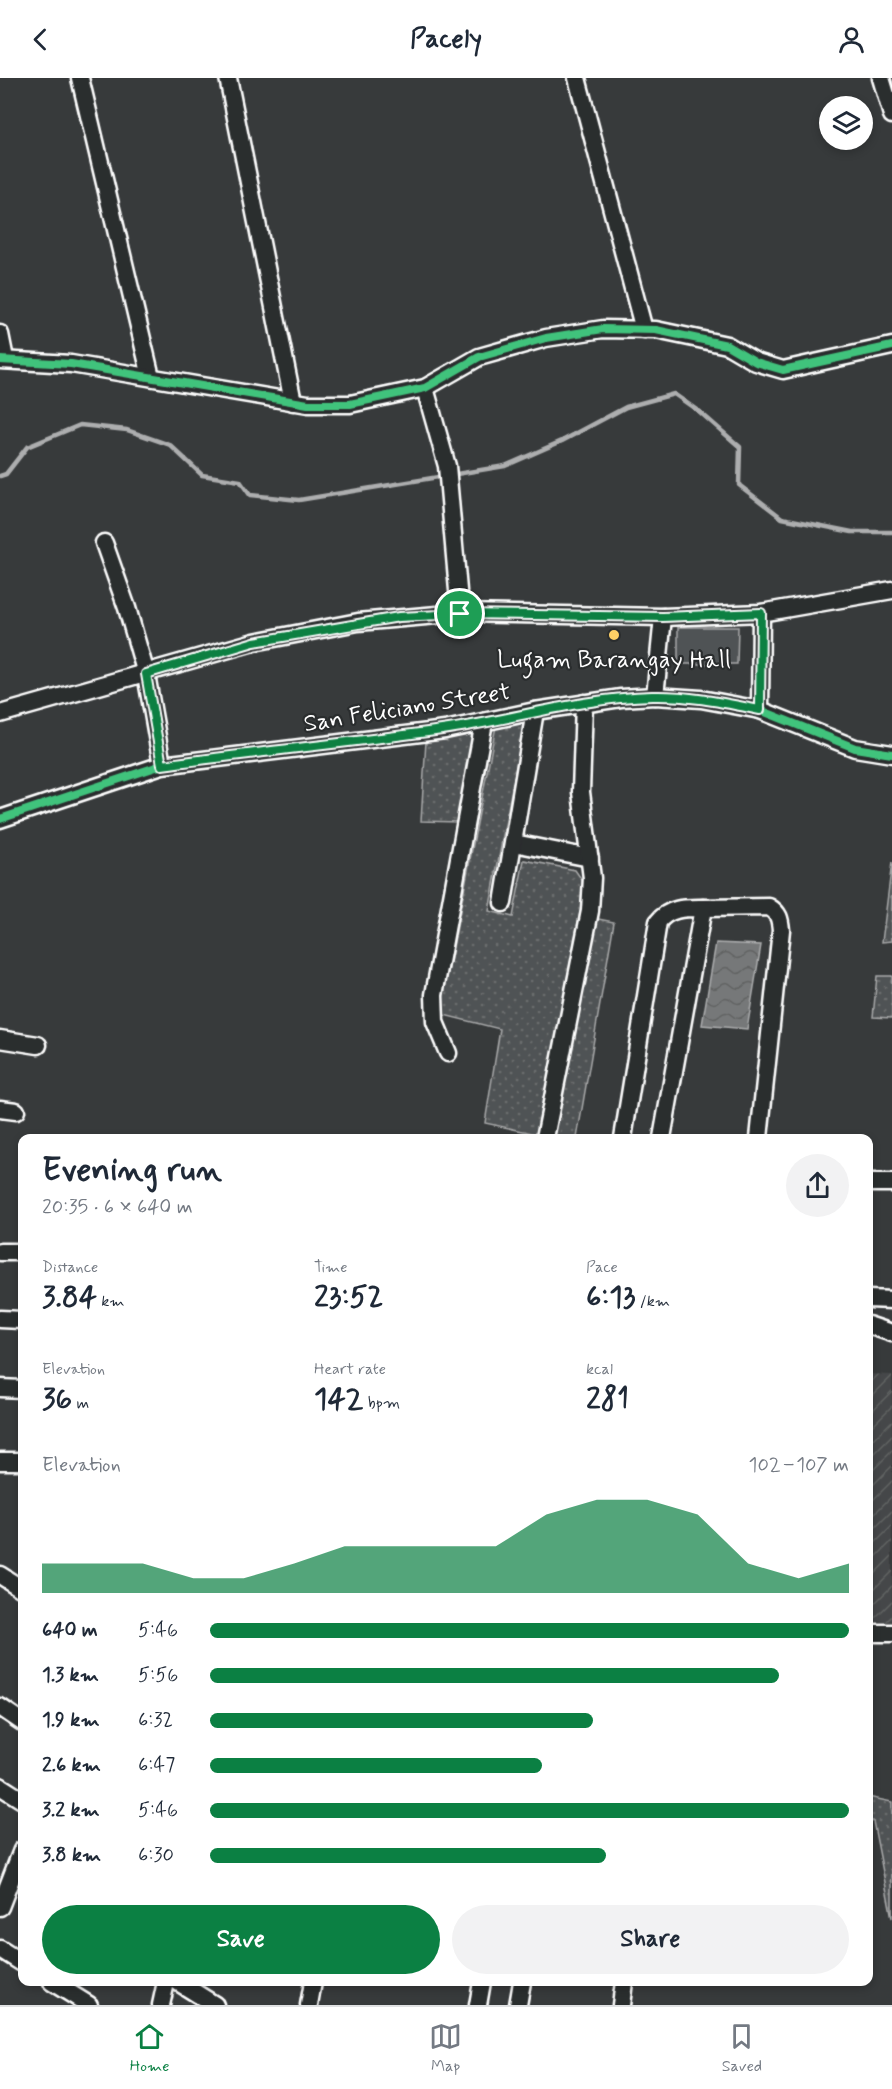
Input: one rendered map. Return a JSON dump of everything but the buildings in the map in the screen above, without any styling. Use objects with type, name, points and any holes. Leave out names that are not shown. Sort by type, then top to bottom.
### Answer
[{"type":"street","points":[[80,78],[152,377]]},
{"type":"street","points":[[228,78],[293,402]]},
{"type":"street","points":[[577,78],[644,330]]},
{"type":"street","points":[[881,78],[892,115]]},
{"type":"street","points":[[0,334],[2,360],[71,364],[293,402],[350,404],[425,388],[479,357],[546,338],[603,328],[644,330],[727,345],[756,362],[783,370],[892,346]]},
{"type":"street","points":[[425,388],[447,466],[450,485],[460,614]]},
{"type":"street","points":[[104,543],[127,608],[146,674],[162,765]]},
{"type":"street","points":[[0,714],[254,642],[358,622],[460,614],[663,617],[761,613],[892,590]]},
{"type":"street","points":[[760,710],[761,613]]},
{"type":"street","points":[[655,696],[663,617]]},
{"type":"street","name":"San Feliciano Street","points":[[0,819],[162,765],[434,731],[584,703],[655,696],[701,699],[760,710],[855,748],[892,754]]},
{"type":"street","points":[[546,1134],[590,911],[590,858],[581,792],[584,703]]},
{"type":"street","points":[[504,903],[535,711]]},
{"type":"street","points":[[448,1053],[433,1009],[484,722]]},
{"type":"street","points":[[514,843],[590,858]]},
{"type":"street","points":[[624,1134],[658,922],[663,915],[678,909],[769,906],[776,911],[780,919],[781,930],[759,1134]]},
{"type":"street","points":[[663,1134],[703,908]]},
{"type":"street","points":[[0,1039],[38,1045]]},
{"type":"street","points":[[873,1183],[892,1183]]},
{"type":"street","points":[[0,1252],[18,1252]]},
{"type":"street","points":[[873,1299],[892,1300]]},
{"type":"street","points":[[0,1319],[18,1320]]},
{"type":"street","points":[[873,1327],[892,1333]]},
{"type":"street","points":[[0,1388],[18,1389]]},
{"type":"street","points":[[0,1461],[18,1461]]},
{"type":"street","points":[[0,1575],[18,1586]]},
{"type":"street","points":[[873,1633],[892,1633]]},
{"type":"street","points":[[0,1707],[18,1719]]},
{"type":"street","points":[[0,1785],[18,1797]]},
{"type":"street","points":[[0,1907],[18,1861]]},
{"type":"street","points":[[0,1949],[18,1960]]},
{"type":"street","points":[[58,1986],[89,2005]]},
{"type":"street","points":[[161,2005],[165,1986]]},
{"type":"street","points":[[184,1986],[215,2005]]},
{"type":"street","points":[[309,2005],[311,1986]]},
{"type":"street","points":[[478,2005],[481,1986]]},
{"type":"street","points":[[518,2005],[521,1986]]},
{"type":"street","points":[[621,2005],[623,1986]]},
{"type":"shaded area","points":[[678,627],[738,627],[737,664],[678,664]]},
{"type":"shaded area","points":[[525,718],[489,911],[513,917],[524,860],[575,870],[582,880],[582,902],[537,1134],[485,1123],[500,1029],[440,1014],[496,726]]},
{"type":"shaded area","points":[[473,730],[457,822],[421,821],[426,741]]},
{"type":"shaded area","points":[[892,862],[892,941],[882,942]]},
{"type":"shaded area","points":[[593,918],[614,922],[578,1134],[553,1134]]},
{"type":"shaded area","points":[[877,976],[892,976],[892,1018],[873,1017]]},
{"type":"shaded area","points":[[873,1374],[892,1375],[892,1622],[873,1621]]},
{"type":"shaded area","points":[[873,1798],[892,1802],[892,1918],[873,1821]]},
{"type":"water","points":[[716,943],[761,945],[747,1029],[702,1025]]},
{"type":"waterway","points":[[0,476],[6,474],[27,447],[80,425],[127,430],[170,445],[202,475],[240,481],[250,495],[299,500],[505,466],[562,441],[626,407],[674,394],[701,413],[740,447],[739,485],[782,518],[852,532],[892,532]]},
{"type":"cycle path","points":[[0,360],[71,364],[308,404],[350,404],[425,388],[479,357],[546,338],[603,329],[656,330],[727,345],[756,362],[783,370],[892,346]]},
{"type":"cycle path","points":[[0,819],[162,765],[445,730],[535,711],[621,698],[655,696],[701,699],[760,710],[855,748],[892,754]]},
{"type":"place","name":"Lugam Barangay Hall","points":[[614,635]]},
{"type":"route","points":[[761,613],[760,710],[701,699],[655,696],[621,698],[535,711],[445,730],[162,765],[146,674],[254,642],[358,622],[460,614],[663,617],[761,613]]}]
